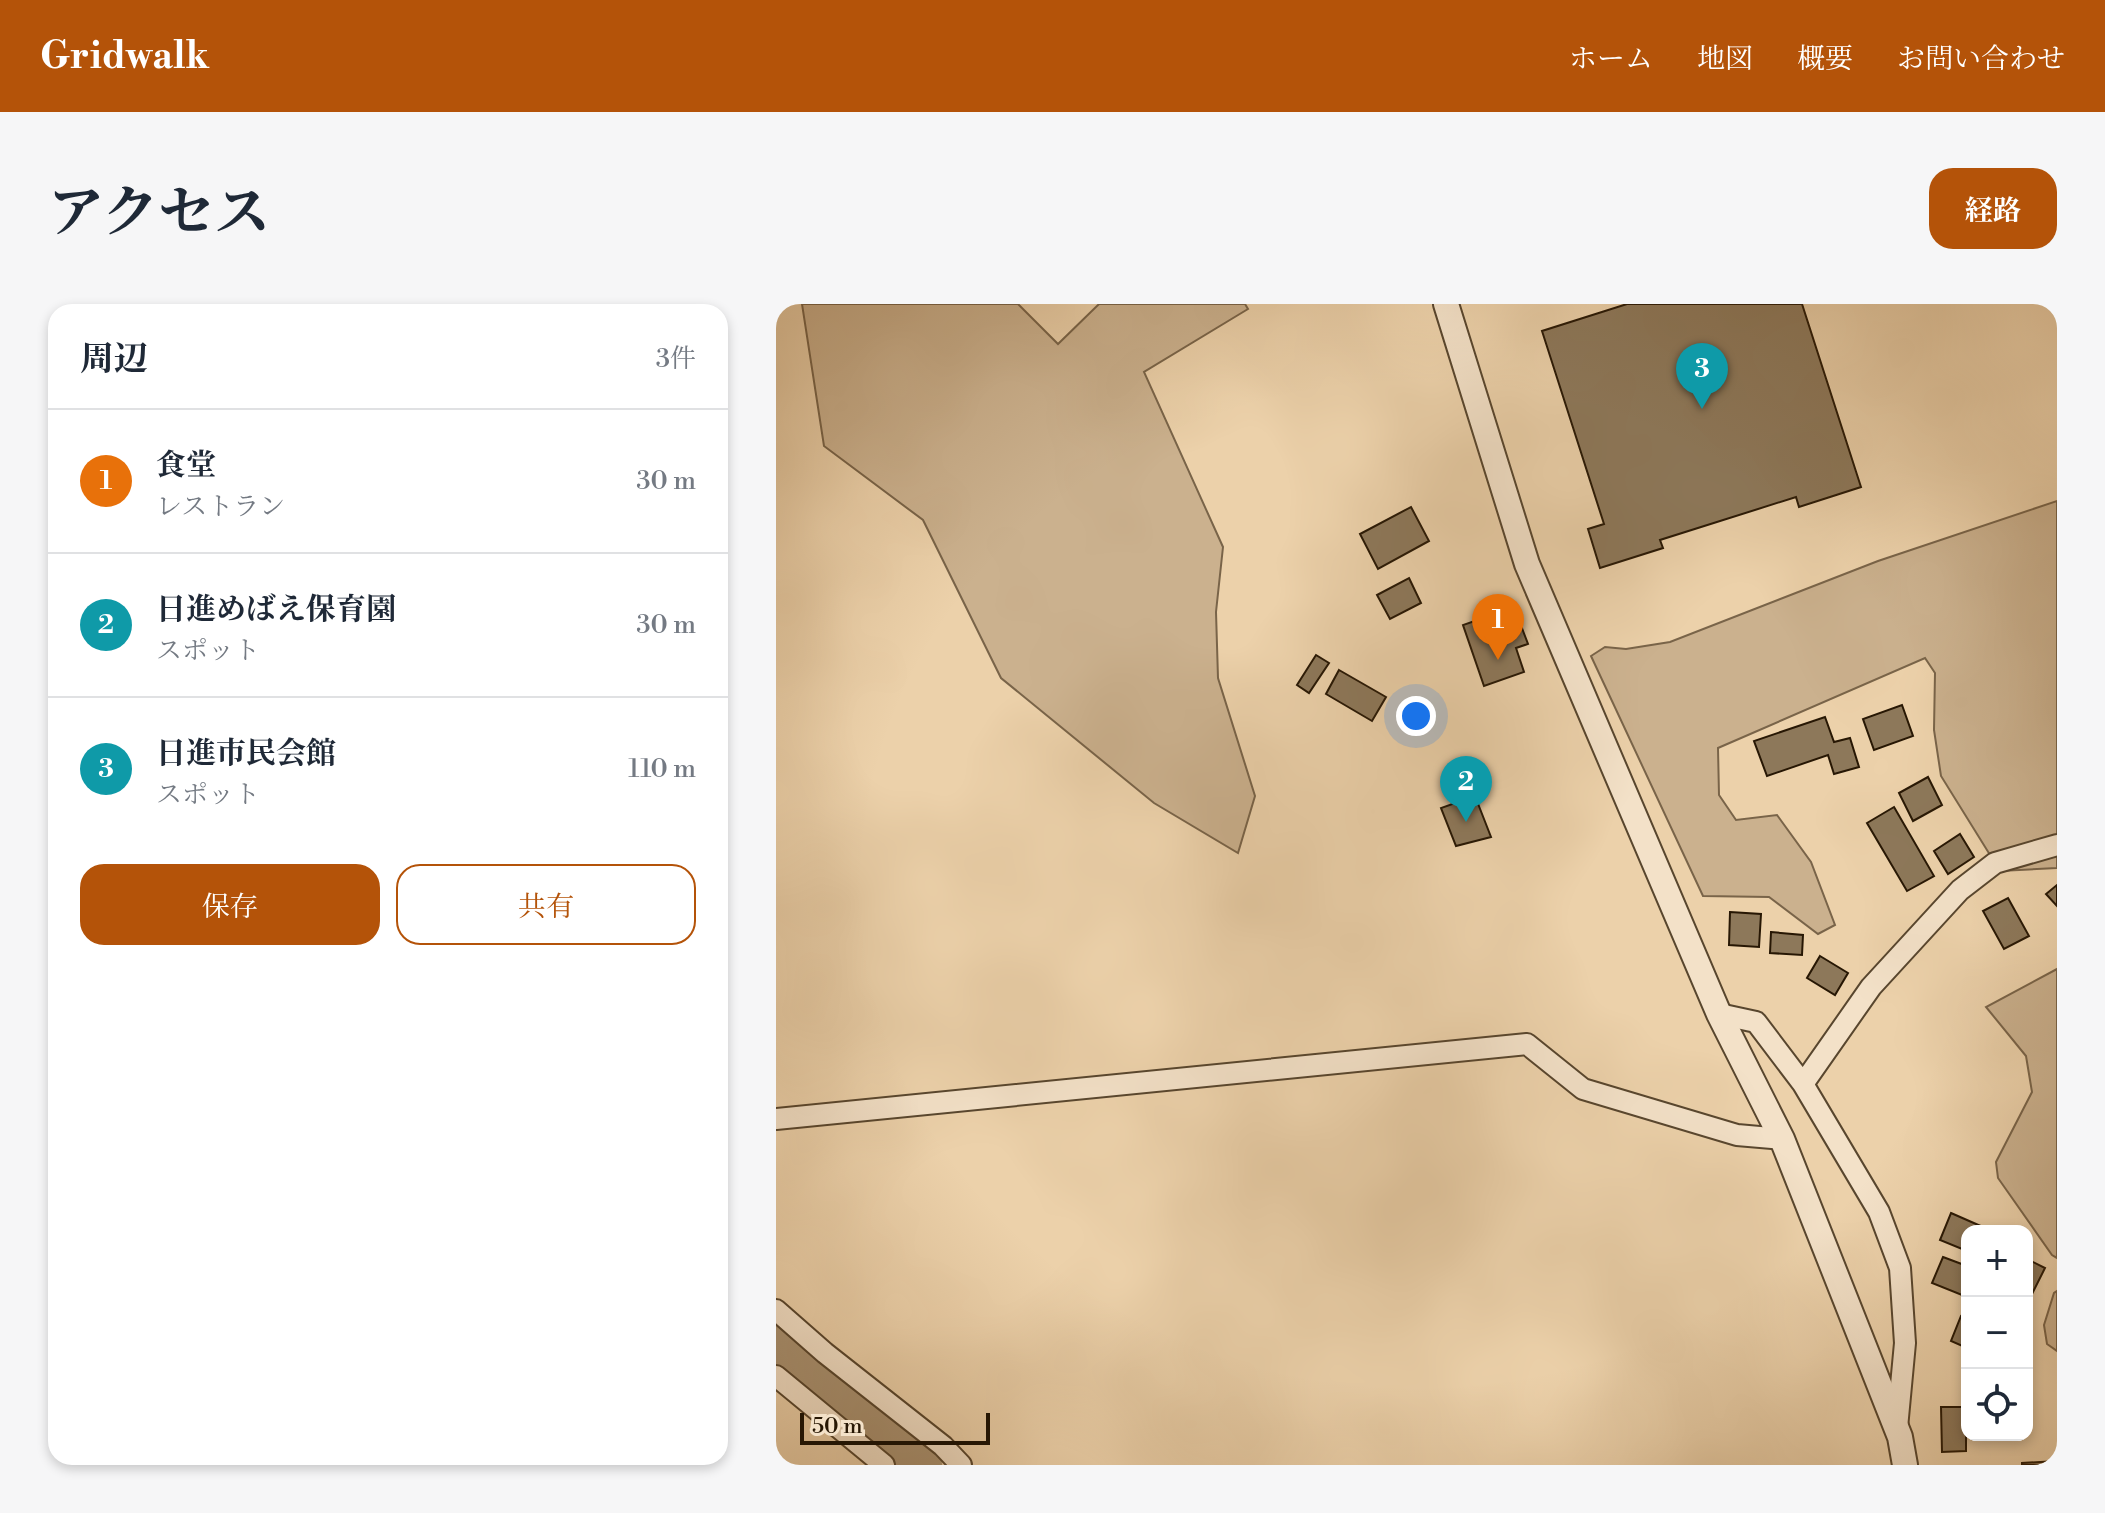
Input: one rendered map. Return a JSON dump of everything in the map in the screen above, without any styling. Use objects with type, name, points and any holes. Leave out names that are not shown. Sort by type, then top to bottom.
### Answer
[{"type":"street","points":[[1446,304],[1527,564],[1719,1014],[1782,1139],[1897,1428],[1905,1465]]},
{"type":"street","points":[[1803,1084],[1871,987],[1960,890],[1995,863],[2057,845]]},
{"type":"street","points":[[1719,1014],[1756,1022],[1803,1084],[1879,1212],[1900,1268],[1905,1343],[1897,1428]]},
{"type":"street","points":[[776,1119],[1527,1044],[1583,1089],[1737,1135],[1782,1139]]},
{"type":"street","points":[[776,1310],[825,1353],[943,1446],[961,1465]]},
{"type":"street","points":[[776,1376],[884,1465]]},
{"type":"shaded area","points":[[802,304],[1018,304],[1058,344],[1099,304],[1245,304],[1248,309],[1144,372],[1223,547],[1216,612],[1218,678],[1255,796],[1238,853],[1154,803],[1001,678],[923,520],[824,446]]},
{"type":"shaded area","points":[[2057,501],[2057,868],[2000,871],[1941,776],[1934,730],[1935,673],[1925,658],[1718,748],[1719,795],[1736,820],[1777,815],[1811,862],[1835,925],[1818,934],[1769,897],[1703,896],[1591,656],[1605,647],[1626,649],[1670,642],[1878,561]]},
{"type":"shaded area","points":[[2057,969],[2057,1258],[1998,1178],[1996,1162],[2032,1092],[2026,1056],[1986,1007]]},
{"type":"shaded area","points":[[2057,1291],[2057,1351],[2047,1344],[2044,1325]]},
{"type":"building","points":[[1627,304],[1802,304],[1861,487],[1799,507],[1796,497],[1660,540],[1663,548],[1600,568],[1588,529],[1604,524],[1542,331]]},
{"type":"building","points":[[1411,507],[1429,541],[1378,569],[1360,534]]},
{"type":"building","points":[[1409,578],[1421,603],[1390,619],[1377,595]]},
{"type":"building","points":[[1503,611],[1508,627],[1520,623],[1528,644],[1516,648],[1524,672],[1484,686],[1463,625]]},
{"type":"building","points":[[1316,655],[1329,663],[1309,693],[1297,685]]},
{"type":"building","points":[[1339,670],[1386,697],[1372,721],[1326,694]]},
{"type":"building","points":[[1902,705],[1913,736],[1874,750],[1863,719]]},
{"type":"building","points":[[1825,717],[1834,742],[1850,738],[1859,767],[1834,774],[1828,755],[1767,776],[1754,741]]},
{"type":"building","points":[[1928,777],[1942,805],[1913,821],[1899,793]]},
{"type":"building","points":[[1475,796],[1491,837],[1456,846],[1441,808]]},
{"type":"building","points":[[1894,807],[1934,876],[1907,891],[1867,823]]},
{"type":"building","points":[[1960,834],[1974,857],[1948,874],[1934,851]]},
{"type":"building","points":[[2057,885],[2057,906],[2046,894]]},
{"type":"building","points":[[2008,898],[2029,936],[2004,949],[1983,911]]},
{"type":"building","points":[[1730,912],[1761,914],[1759,947],[1729,945]]},
{"type":"building","points":[[1771,932],[1803,935],[1802,955],[1770,953]]},
{"type":"building","points":[[1820,956],[1848,973],[1835,995],[1807,978]]},
{"type":"building","points":[[1951,1213],[1978,1225],[1961,1225],[1961,1249],[1940,1240]]},
{"type":"building","points":[[1943,1257],[1961,1264],[1961,1295],[1932,1283]]},
{"type":"building","points":[[2033,1262],[2045,1268],[2033,1292]]},
{"type":"building","points":[[1961,1316],[1961,1345],[1951,1341]]},
{"type":"building","points":[[1941,1407],[1961,1407],[1961,1441],[1966,1441],[1966,1451],[1942,1452]]},
{"type":"building","points":[[2057,1461],[2057,1465],[2022,1465],[2022,1463]]},
{"type":"waterway","points":[[776,1347],[919,1465]]},
{"type":"place","name":"日進市民会館","points":[[1702,409]]},
{"type":"place","name":"食堂","points":[[1498,660]]},
{"type":"place","name":"日進めばえ保育園","points":[[1466,822]]}]
